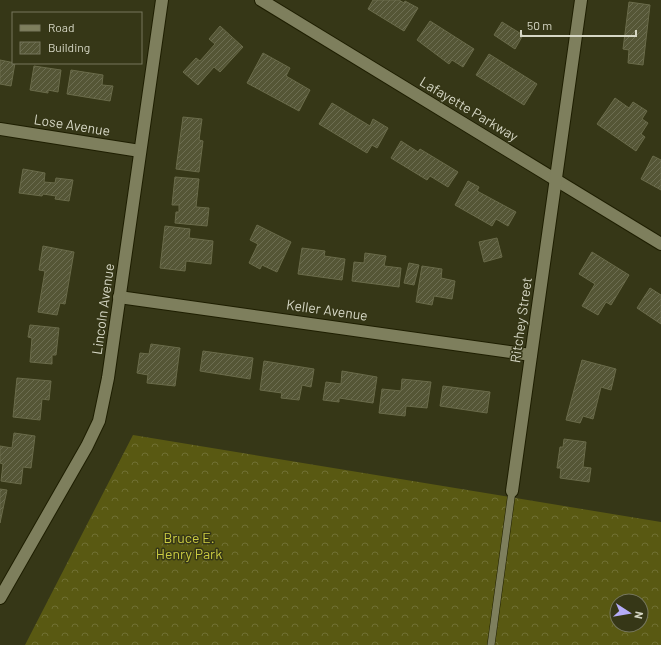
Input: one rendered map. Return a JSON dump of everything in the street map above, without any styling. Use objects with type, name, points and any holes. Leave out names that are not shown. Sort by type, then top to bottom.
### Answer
[{"type":"street","name":"Lincoln Avenue","points":[[0,598],[87,446],[99,421],[108,378],[162,0]]},
{"type":"street","name":"Lafayette Parkway","points":[[261,0],[661,244]]},
{"type":"street","name":"Ritchey Street","points":[[512,491],[581,0]]},
{"type":"street","name":"Lose Avenue","points":[[0,129],[140,151]]},
{"type":"street","name":"Keller Avenue","points":[[119,297],[531,355]]},
{"type":"lane","name":"Ritchey Street","points":[[490,645],[512,491]]},
{"type":"green space","name":"Bruce E. Henry Park","points":[[133,435],[661,522],[661,645],[25,645]]},
{"type":"building","points":[[373,0],[399,0],[404,3],[405,1],[418,8],[404,31],[368,9]]},
{"type":"building","points":[[629,2],[650,5],[643,65],[628,63],[629,50],[623,49]]},
{"type":"building","points":[[430,21],[474,49],[463,67],[452,60],[449,64],[417,40]]},
{"type":"building","points":[[502,22],[523,35],[515,49],[494,35]]},
{"type":"building","points":[[220,26],[243,47],[220,72],[214,67],[198,85],[183,72],[196,58],[200,61],[215,44],[209,39]]},
{"type":"building","points":[[263,53],[290,68],[286,76],[310,90],[299,111],[247,83]]},
{"type":"building","points":[[489,54],[537,84],[524,105],[476,75]]},
{"type":"building","points":[[0,60],[15,64],[11,86],[0,84]]},
{"type":"building","points":[[34,66],[61,70],[58,92],[48,90],[48,93],[30,90]]},
{"type":"building","points":[[71,70],[103,75],[102,85],[113,86],[110,101],[67,94]]},
{"type":"building","points":[[615,98],[629,108],[633,102],[647,111],[642,119],[648,123],[641,134],[645,137],[636,151],[597,124]]},
{"type":"building","points":[[332,103],[370,126],[373,119],[388,128],[377,148],[372,145],[367,153],[319,124]]},
{"type":"building","points":[[183,117],[202,119],[199,140],[203,141],[199,172],[176,169]]},
{"type":"building","points":[[401,141],[418,152],[420,149],[458,172],[448,187],[430,176],[427,180],[391,158]]},
{"type":"building","points":[[653,156],[661,160],[661,190],[641,179]]},
{"type":"building","points":[[23,169],[45,173],[44,182],[55,183],[56,178],[73,180],[69,201],[55,199],[56,196],[19,193]]},
{"type":"building","points":[[175,177],[199,179],[196,207],[209,208],[207,226],[175,223],[176,212],[179,212],[179,205],[172,205]]},
{"type":"building","points":[[468,181],[479,187],[477,191],[516,212],[508,226],[496,219],[492,226],[455,205]]},
{"type":"building","points":[[257,225],[291,242],[277,272],[262,265],[260,269],[249,263],[258,244],[250,240]]},
{"type":"building","points":[[165,226],[190,229],[189,238],[213,241],[211,264],[186,261],[185,271],[160,268]]},
{"type":"building","points":[[497,238],[502,257],[484,262],[479,242]]},
{"type":"building","points":[[43,246],[74,252],[65,304],[60,303],[57,315],[38,312],[45,271],[39,270]]},
{"type":"building","points":[[302,248],[325,251],[324,256],[345,259],[342,280],[298,274]]},
{"type":"building","points":[[592,252],[629,275],[611,305],[606,302],[598,315],[582,306],[595,284],[579,274]]},
{"type":"building","points":[[365,253],[386,256],[384,266],[401,268],[399,287],[352,281],[354,262],[364,263]]},
{"type":"building","points":[[409,263],[419,265],[414,285],[404,283]]},
{"type":"building","points":[[422,266],[442,269],[441,278],[455,281],[452,299],[434,296],[432,305],[416,302]]},
{"type":"building","points":[[650,288],[661,295],[661,324],[637,308]]},
{"type":"building","points":[[30,325],[59,328],[56,355],[52,355],[52,364],[30,362],[32,338],[28,337]]},
{"type":"building","points":[[151,344],[180,348],[175,386],[147,383],[148,375],[137,373],[140,353],[149,354]]},
{"type":"building","points":[[203,351],[253,358],[250,379],[200,371]]},
{"type":"building","points":[[582,360],[616,369],[611,390],[601,387],[593,419],[583,416],[580,423],[566,420]]},
{"type":"building","points":[[264,361],[314,369],[311,387],[302,385],[299,400],[281,398],[282,393],[260,390]]},
{"type":"building","points":[[342,371],[377,377],[373,403],[339,398],[339,402],[323,400],[326,382],[341,384]]},
{"type":"building","points":[[17,378],[51,381],[49,400],[42,399],[40,420],[13,417]]},
{"type":"building","points":[[402,379],[431,382],[427,408],[406,406],[405,416],[379,413],[382,389],[401,391]]},
{"type":"building","points":[[443,386],[490,392],[487,413],[440,406]]},
{"type":"building","points":[[14,433],[35,436],[31,468],[23,467],[21,484],[1,481],[3,464],[0,463],[0,446],[12,448]]},
{"type":"building","points":[[564,439],[586,442],[583,467],[591,468],[589,482],[560,478],[561,468],[557,468],[560,447],[563,447]]},
{"type":"building","points":[[0,489],[7,490],[0,523]]}]
